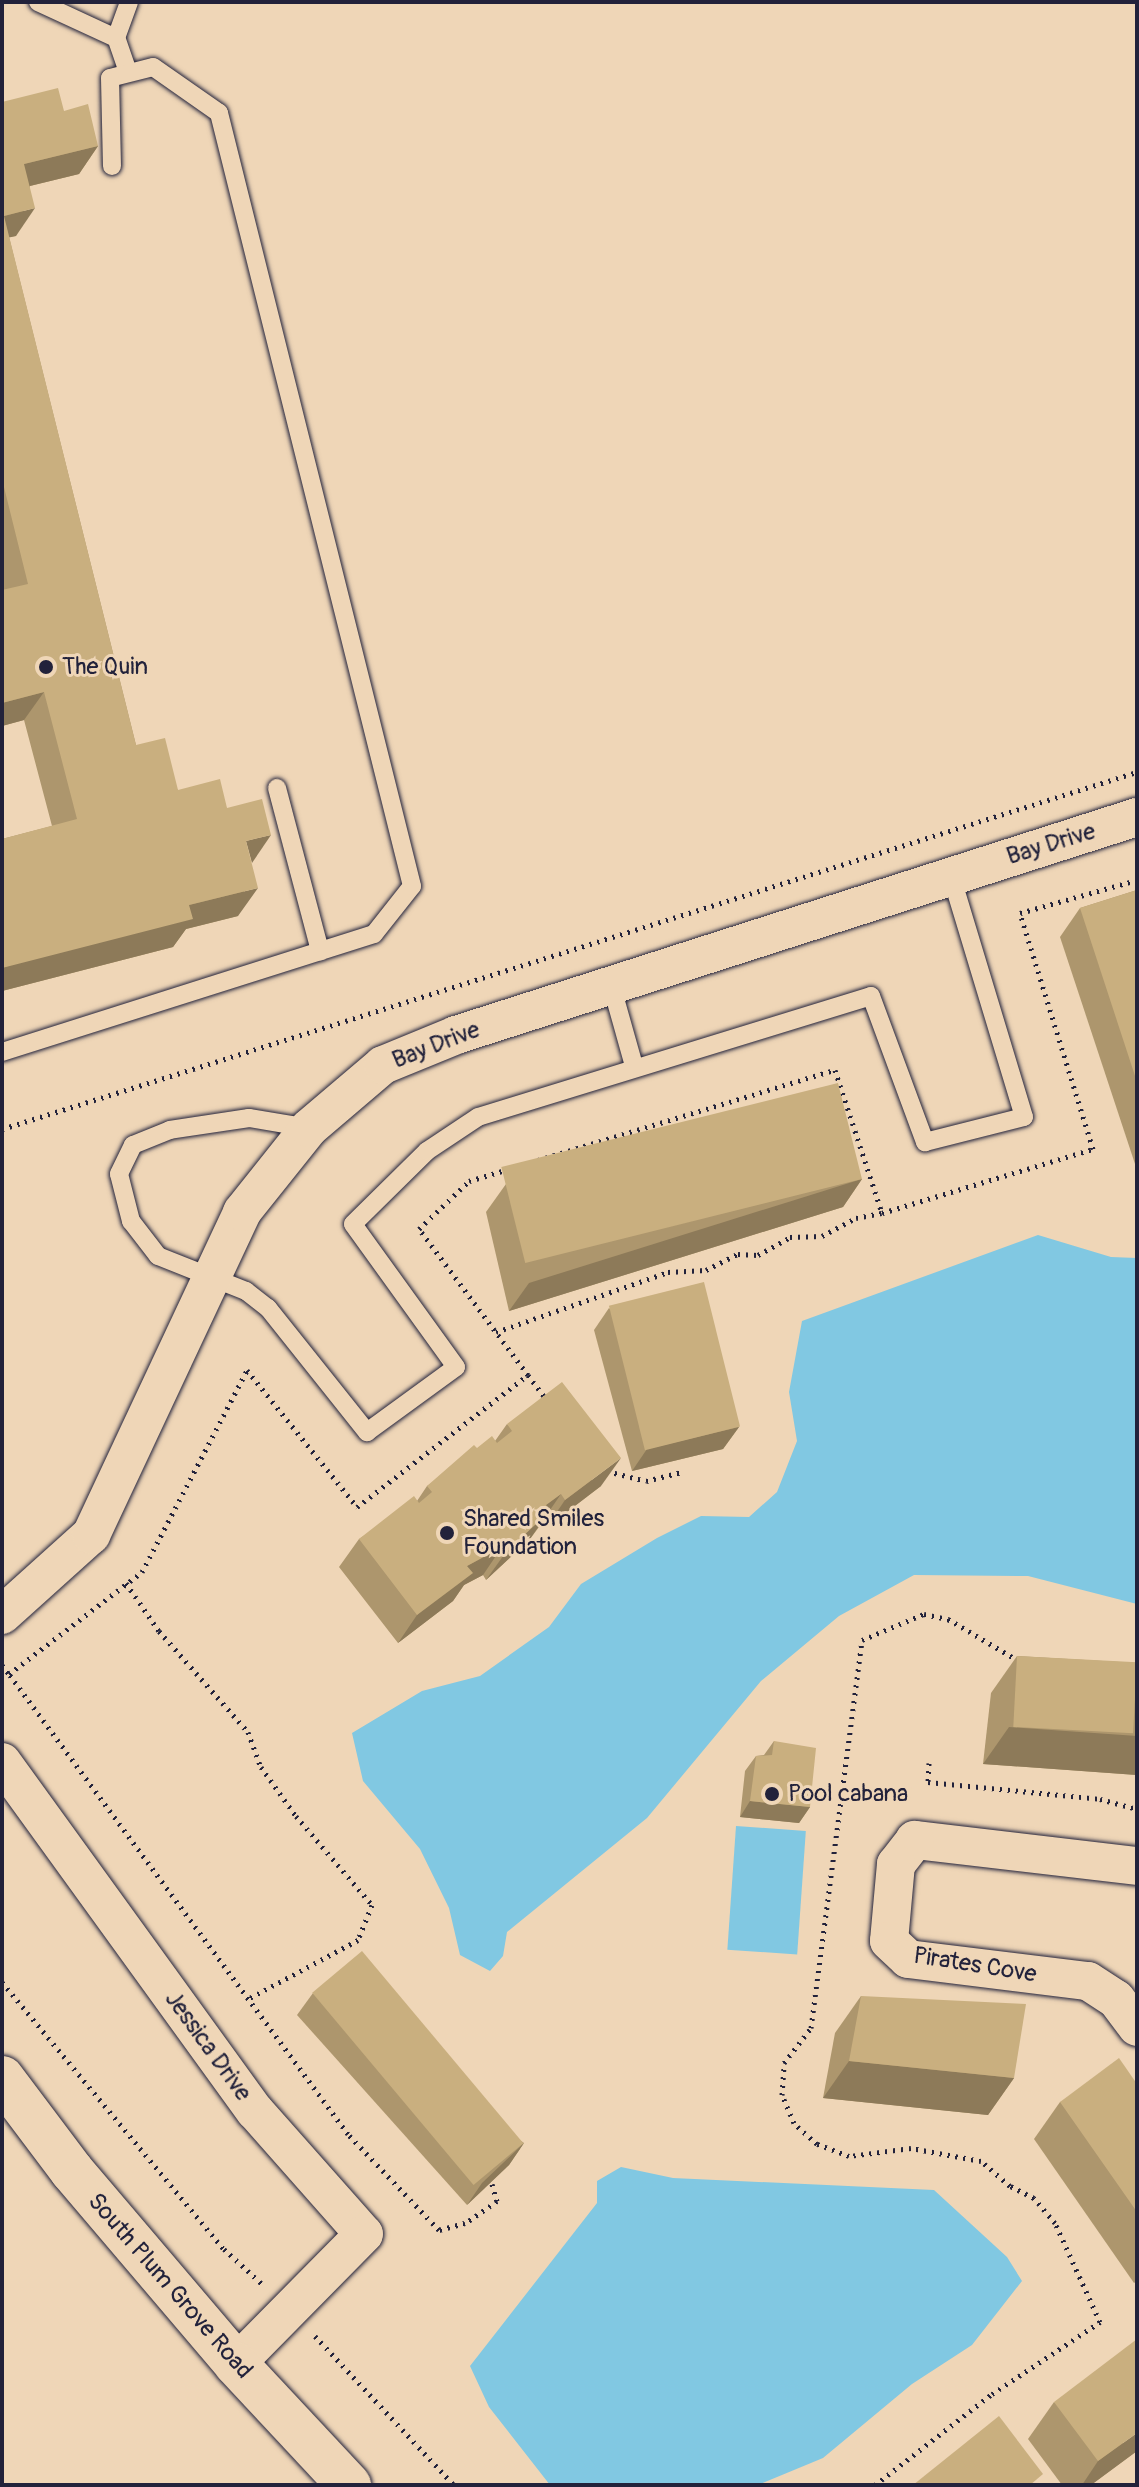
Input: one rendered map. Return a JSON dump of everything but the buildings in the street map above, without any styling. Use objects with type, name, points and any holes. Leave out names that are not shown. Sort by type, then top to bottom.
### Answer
[{"type":"street","name":"Bay Drive","points":[[2,1615],[91,1535],[214,1282],[242,1212],[309,1128],[383,1065],[611,984],[1137,817]]},
{"type":"street","name":"Jessica Drive","points":[[2,1762],[255,2111],[364,2234],[290,2311]]},
{"type":"street","name":"Pirates Cove","points":[[1137,1866],[915,1840],[896,1864],[889,1941],[908,1959],[1088,1981],[1116,1999],[1137,2027]]},
{"type":"street","name":"South Plum Grove Road","points":[[2,2078],[72,2171],[236,2364],[349,2485]]},
{"type":"street","points":[[236,2364],[290,2311]]},
{"type":"lane","points":[[38,2],[116,38]]},
{"type":"lane","points":[[128,72],[116,38],[129,2]]},
{"type":"lane","points":[[2,1052],[374,934],[412,886],[219,113],[153,67],[110,78],[112,166]]},
{"type":"lane","points":[[277,788],[320,951]]},
{"type":"lane","points":[[309,1128],[249,1118],[170,1130],[133,1145],[119,1174],[131,1221],[158,1256],[214,1282],[246,1291],[268,1308],[367,1432],[456,1367],[353,1224],[427,1151],[478,1117],[634,1066],[871,996],[925,1142],[1024,1117],[951,875]]},
{"type":"lane","points":[[611,984],[634,1066]]},
{"type":"path","points":[[2,1129],[1137,772]]},
{"type":"path","points":[[496,1332],[557,1315],[588,1298],[634,1288],[668,1272],[706,1270],[738,1254],[758,1255],[790,1237],[822,1236],[856,1218],[882,1213],[1093,1149],[1020,913],[1137,880]]},
{"type":"path","points":[[557,1410],[419,1229],[469,1181],[835,1070],[882,1213]]},
{"type":"path","points":[[9,1674],[142,1572],[247,1370],[357,1507],[528,1375]]},
{"type":"path","points":[[599,1463],[608,1473],[646,1481],[682,1472]]},
{"type":"path","points":[[126,1583],[159,1631],[248,1732],[261,1767],[296,1816],[372,1905],[358,1940],[248,1999]]},
{"type":"path","points":[[875,2485],[992,2394],[1100,2322],[1055,2223],[1034,2198],[981,2161],[911,2148],[849,2156],[817,2144],[794,2123],[782,2095],[784,2063],[811,2028],[862,1640],[924,1614],[948,1619],[1025,1664]]},
{"type":"path","points":[[2,1665],[348,2134],[439,2230],[465,2223],[497,2201],[492,2184]]},
{"type":"path","points":[[929,1763],[928,1782],[1100,1799],[1137,1809]]},
{"type":"path","points":[[2,1982],[224,2249],[290,2311],[454,2485]]},
{"type":"water","points":[[1038,1235],[1111,1257],[1137,1258],[1137,1604],[1028,1576],[914,1575],[839,1616],[761,1681],[647,1818],[507,1932],[503,1956],[490,1971],[460,1955],[449,1908],[420,1849],[363,1781],[352,1733],[422,1691],[480,1676],[549,1627],[581,1584],[657,1538],[701,1516],[749,1517],[777,1492],[797,1441],[789,1392],[802,1321]]},
{"type":"water","points":[[736,1826],[806,1831],[797,1955],[727,1950]]},
{"type":"water","points":[[621,2167],[673,2178],[934,2190],[1007,2257],[1022,2281],[972,2345],[912,2384],[823,2458],[758,2485],[550,2485],[489,2407],[470,2366],[597,2203],[597,2181]]},
{"type":"place","name":"The Quin","points":[[46,667]]},
{"type":"place","name":"Shared Smiles Foundation","points":[[447,1533]]},
{"type":"place","name":"Pool cabana","points":[[772,1794]]}]
